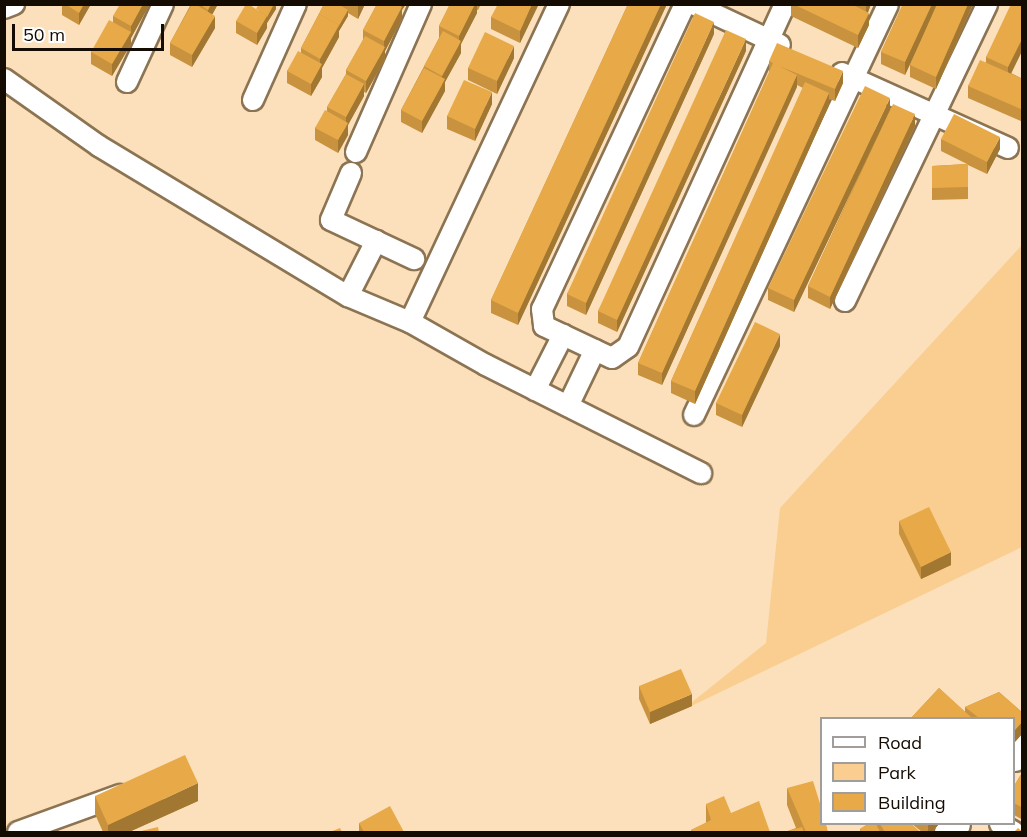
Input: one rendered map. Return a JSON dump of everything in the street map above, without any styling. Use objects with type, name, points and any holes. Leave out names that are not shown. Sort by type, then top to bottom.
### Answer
[{"type":"street","points":[[4,8],[15,4]]},
{"type":"street","points":[[127,82],[163,4]]},
{"type":"street","points":[[254,100],[296,4]]},
{"type":"street","points":[[356,152],[421,4]]},
{"type":"street","points":[[411,322],[559,4]]},
{"type":"street","points":[[685,4],[542,309],[544,326],[612,358],[628,347],[785,4]]},
{"type":"street","points":[[693,4],[801,54]]},
{"type":"street","points":[[694,415],[888,4]]},
{"type":"street","points":[[845,301],[987,4]]},
{"type":"street","points":[[822,63],[1008,148]]},
{"type":"street","points":[[4,79],[99,146],[348,297],[411,322],[535,390],[701,473]]},
{"type":"street","points":[[351,173],[331,219],[414,259]]},
{"type":"street","points":[[348,297],[376,241]]},
{"type":"street","points":[[535,390],[563,335]]},
{"type":"street","points":[[568,406],[596,350]]},
{"type":"street","points":[[18,832],[133,790]]},
{"type":"green space","points":[[1022,245],[1022,547],[681,711],[766,643],[780,508]]},
{"type":"building","points":[[65,4],[84,4],[79,13]]},
{"type":"building","points":[[120,4],[143,4],[131,26],[113,16]]},
{"type":"building","points":[[192,4],[215,16],[192,55],[170,43]]},
{"type":"building","points":[[199,4],[211,4],[208,10]]},
{"type":"building","points":[[246,4],[267,16],[257,33],[236,21]]},
{"type":"building","points":[[259,4],[274,4],[267,17],[256,9]]},
{"type":"building","points":[[324,4],[338,4],[348,10],[338,27],[339,25],[319,14]]},
{"type":"building","points":[[377,4],[398,4],[402,7],[384,41],[363,30]]},
{"type":"building","points":[[450,4],[475,4],[459,36],[439,26]]},
{"type":"building","points":[[498,4],[532,4],[520,31],[491,17]]},
{"type":"building","points":[[628,4],[661,4],[518,313],[491,300]]},
{"type":"building","points":[[793,4],[851,4],[869,13],[858,35]]},
{"type":"building","points":[[903,4],[932,4],[905,62],[881,52]]},
{"type":"building","points":[[937,4],[968,4],[936,77],[910,65]]},
{"type":"building","points":[[1011,4],[1023,4],[1023,37],[1008,67],[986,57]]},
{"type":"building","points":[[695,13],[714,22],[586,303],[567,294]]},
{"type":"building","points":[[319,14],[339,25],[320,59],[301,48]]},
{"type":"building","points":[[109,20],[131,32],[112,64],[91,52]]},
{"type":"building","points":[[726,30],[746,39],[617,320],[598,311]]},
{"type":"building","points":[[443,31],[461,41],[442,76],[424,66]]},
{"type":"building","points":[[485,32],[514,46],[497,81],[468,68]]},
{"type":"building","points":[[365,36],[385,47],[366,81],[346,70]]},
{"type":"building","points":[[777,43],[843,71],[835,89],[779,66],[797,75],[662,373],[638,363],[773,63],[769,61]]},
{"type":"building","points":[[298,51],[322,64],[311,84],[287,71]]},
{"type":"building","points":[[980,60],[1023,79],[1023,110],[968,86]]},
{"type":"building","points":[[424,68],[445,79],[422,121],[401,110]]},
{"type":"building","points":[[346,74],[364,84],[346,117],[327,107]]},
{"type":"building","points":[[464,80],[492,92],[475,129],[447,116]]},
{"type":"building","points":[[805,82],[829,93],[695,391],[671,381]]},
{"type":"building","points":[[865,86],[890,98],[794,300],[768,288]]},
{"type":"building","points":[[893,104],[915,114],[830,297],[808,286]]},
{"type":"building","points":[[325,110],[348,123],[338,140],[315,128]]},
{"type":"building","points":[[954,114],[1000,137],[987,162],[941,139]]},
{"type":"building","points":[[968,164],[968,187],[932,188],[932,166]]},
{"type":"building","points":[[755,322],[780,334],[742,415],[716,403]]},
{"type":"building","points":[[929,507],[951,552],[921,567],[899,521]]},
{"type":"building","points":[[681,669],[692,694],[650,712],[639,686]]},
{"type":"building","points":[[939,688],[971,717],[912,717]]},
{"type":"building","points":[[999,692],[1023,713],[1023,721],[1015,730],[1015,717],[978,717],[965,707]]},
{"type":"building","points":[[185,755],[198,783],[108,825],[95,796]]},
{"type":"building","points":[[1023,771],[1023,808],[1015,804],[1015,784]]},
{"type":"building","points":[[813,781],[820,804],[820,825],[826,825],[828,832],[806,832],[787,788]]},
{"type":"building","points":[[724,796],[731,813],[759,801],[770,832],[692,832],[691,830],[711,820],[706,804]]},
{"type":"building","points":[[390,806],[404,832],[364,832],[359,823]]},
{"type":"building","points":[[866,825],[876,825],[880,832],[861,832],[860,829]]},
{"type":"building","points":[[881,825],[912,825],[920,832],[885,832]]},
{"type":"building","points":[[158,827],[159,832],[137,832]]},
{"type":"building","points":[[802,827],[804,832],[785,832]]},
{"type":"building","points":[[340,828],[342,832],[330,832]]}]
